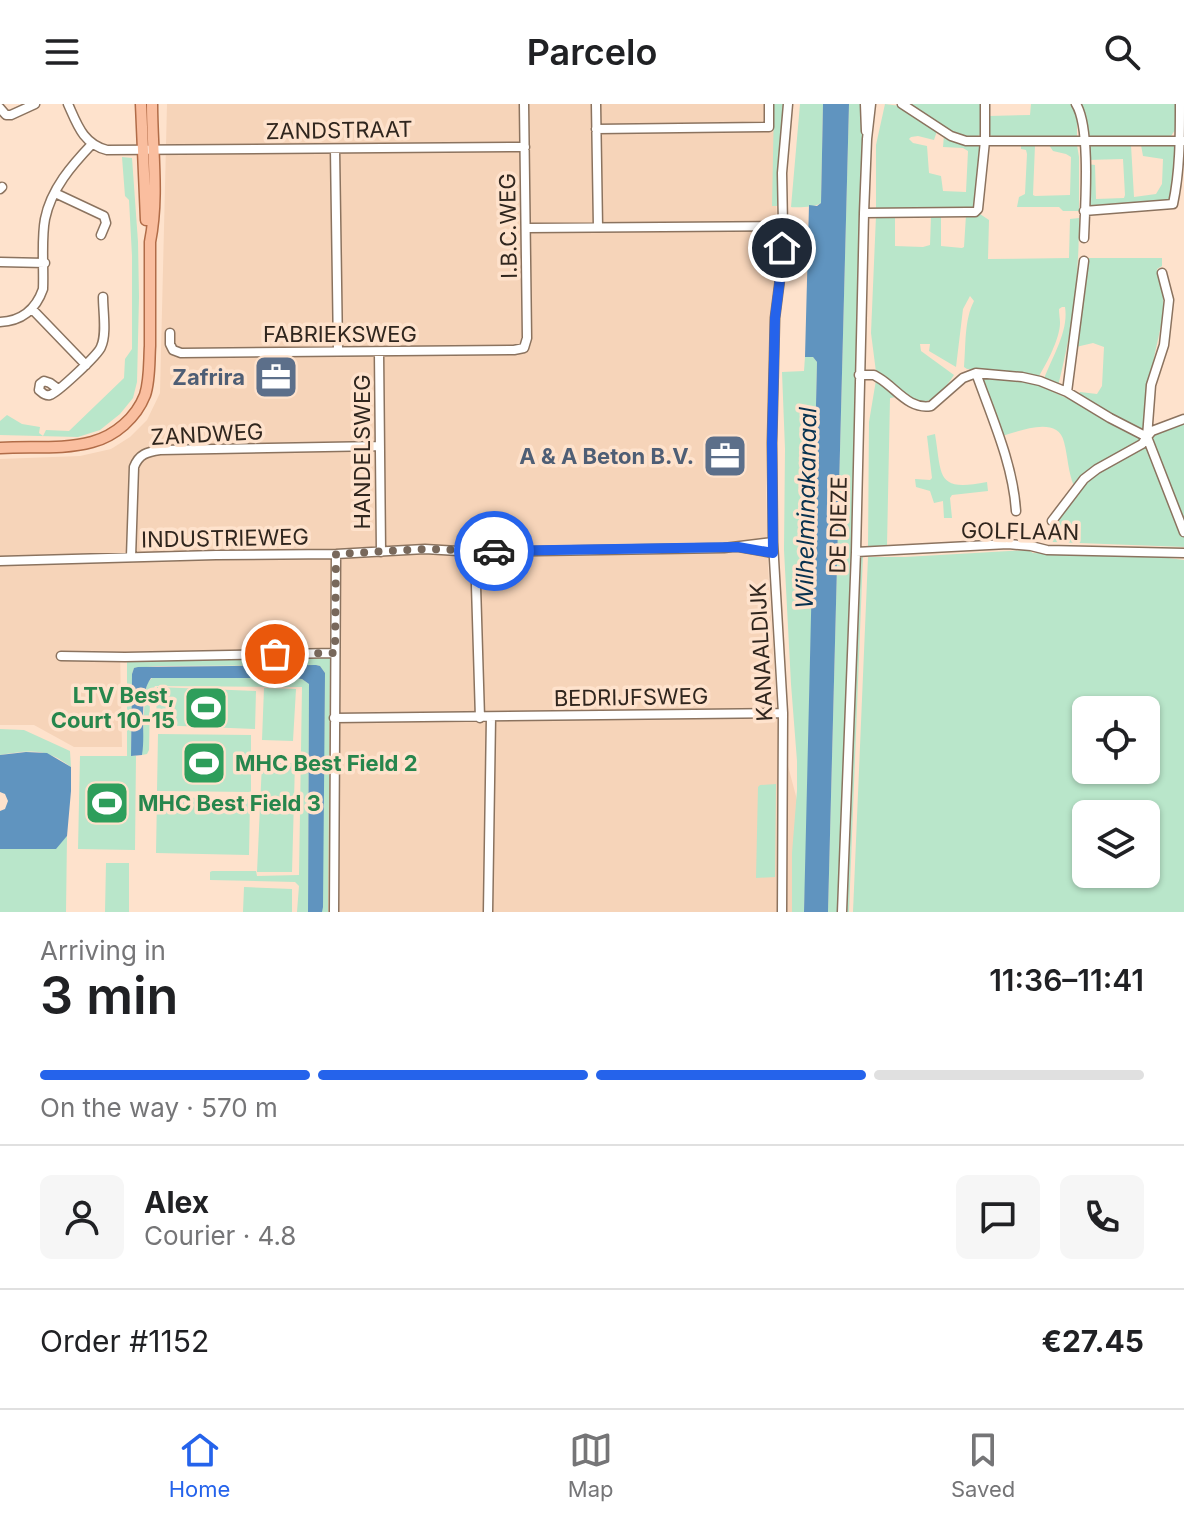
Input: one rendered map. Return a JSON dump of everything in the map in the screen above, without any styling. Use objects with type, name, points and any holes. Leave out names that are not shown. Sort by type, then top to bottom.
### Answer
[{"type":"main road","points":[[1,448],[78,445],[105,438],[135,413],[145,395],[152,230],[148,151],[141,104]]},
{"type":"main road","points":[[148,151],[152,104]]},
{"type":"street","points":[[0,108],[6,115],[11,115],[35,104]]},
{"type":"street","points":[[0,322],[21,318],[40,298],[45,263],[45,220],[55,193],[73,163],[92,144],[83,135],[68,104]]},
{"type":"street","name":"I.B.C.WEG","points":[[524,104],[527,228],[525,347]]},
{"type":"street","points":[[596,104],[598,227]]},
{"type":"street","points":[[596,129],[769,127],[769,104]]},
{"type":"street","name":"KANAALDIJK","points":[[782,912],[783,713],[773,553],[772,443],[775,318],[781,271],[782,173],[788,104]]},
{"type":"street","name":"DE DIEZE","points":[[865,104],[867,139]]},
{"type":"street","name":"DE DIEZE","points":[[842,912],[856,552],[864,213],[871,104]]},
{"type":"street","points":[[902,104],[957,139],[966,141],[1182,141]]},
{"type":"street","points":[[864,213],[975,212],[978,209],[985,141],[985,104]]},
{"type":"street","points":[[1076,104],[1085,142],[1084,238]]},
{"type":"street","points":[[1084,211],[1173,204],[1182,141],[1180,104]]},
{"type":"street","name":"ZANDSTRAAT","points":[[92,144],[107,150],[148,151],[525,147]]},
{"type":"street","points":[[335,149],[338,351]]},
{"type":"street","points":[[55,193],[104,216],[106,223],[101,235]]},
{"type":"street","points":[[527,228],[783,226]]},
{"type":"street","points":[[1067,392],[1084,261]]},
{"type":"street","points":[[0,262],[45,263]]},
{"type":"street","points":[[1162,273],[1169,300],[1164,345],[1151,385],[1147,437],[1184,532]]},
{"type":"street","points":[[58,389],[99,352],[103,343],[103,297]]},
{"type":"street","points":[[32,309],[86,365]]},
{"type":"street","name":"FABRIEKSWEG","points":[[170,333],[173,350],[181,353],[514,350],[525,347]]},
{"type":"street","name":"HANDELSWEG","points":[[379,352],[381,552]]},
{"type":"street","points":[[976,373],[1006,457],[1016,511]]},
{"type":"street","points":[[859,375],[874,375],[912,404],[924,408],[931,406],[963,378],[976,373],[1022,377],[1067,392],[1147,437]]},
{"type":"street","points":[[1052,521],[1084,479],[1142,444],[1152,431],[1184,419]]},
{"type":"street","name":"ZANDWEG","points":[[131,557],[134,467],[137,459],[146,452],[380,446]]},
{"type":"street","name":"INDUSTRIEWEG","points":[[738,547],[773,542]]},
{"type":"street","name":"GOLFLAAN","points":[[856,552],[1008,544],[1047,550],[1184,553]]},
{"type":"street","name":"INDUSTRIEWEG","points":[[0,561],[336,554],[425,549],[475,552],[738,547],[773,553]]},
{"type":"street","points":[[475,552],[480,718]]},
{"type":"street","points":[[334,912],[336,554]]},
{"type":"street","points":[[61,656],[335,653]]},
{"type":"street","name":"BEDRIJFSWEG","points":[[334,718],[783,713]]},
{"type":"street","points":[[488,912],[491,717]]},
{"type":"shaded area","points":[[167,104],[775,104],[777,259],[769,334],[768,566],[778,728],[806,834],[804,912],[315,912],[316,675],[120,652],[122,747],[74,747],[34,725],[0,725],[0,459],[80,456],[111,449],[130,437],[147,420],[160,393]]},
{"type":"green space","points":[[774,104],[783,104],[777,206],[772,206]]},
{"type":"green space","points":[[800,104],[823,104],[821,203],[791,207]]},
{"type":"green space","points":[[849,104],[863,104],[852,552],[839,912],[828,912]]},
{"type":"green space","points":[[885,104],[900,106],[937,131],[934,140],[918,136],[909,139],[927,146],[929,173],[941,176],[943,191],[966,192],[968,151],[943,147],[944,135],[958,143],[976,144],[981,148],[973,208],[876,209],[876,145]]},
{"type":"green space","points":[[908,104],[982,104],[981,134],[964,137],[954,134]]},
{"type":"green space","points":[[1031,104],[1071,104],[1077,118],[1077,136],[996,138],[990,135],[989,116],[1030,115]]},
{"type":"green space","points":[[1079,104],[1175,104],[1175,130],[1165,138],[1086,136]]},
{"type":"green space","points":[[1021,145],[1035,145],[1035,196],[1070,195],[1071,157],[1053,151],[1049,145],[1077,145],[1079,211],[1063,211],[1059,207],[1017,207],[1019,197],[1025,194],[1027,154]]},
{"type":"green space","points":[[1131,145],[1134,197],[1156,194],[1162,184],[1163,159],[1143,156],[1141,145],[1177,146],[1170,201],[1088,206],[1087,164],[1095,165],[1096,199],[1124,198],[1125,195],[1123,159],[1087,160],[1089,146]]},
{"type":"green space","points":[[122,157],[132,158],[138,242],[137,382],[133,398],[120,414],[100,430],[78,437],[0,435],[0,421],[7,415],[22,424],[40,427],[39,433],[43,436],[46,430],[69,431],[124,378],[125,359],[132,349],[132,256],[129,200],[125,196]]},
{"type":"green space","points":[[980,214],[989,220],[988,259],[1069,258],[1070,219],[1079,218],[1074,302],[1058,386],[1044,379],[1065,325],[1065,307],[1059,309],[1058,336],[1039,376],[967,369],[964,367],[966,333],[974,301],[970,296],[963,309],[956,367],[929,351],[930,344],[920,344],[921,351],[954,375],[938,394],[917,403],[876,372],[871,333],[876,216],[895,215],[895,246],[923,247],[930,245],[931,216],[941,216],[941,246],[962,248],[966,215]]},
{"type":"green space","points":[[1087,258],[1162,258],[1162,266],[1157,269],[1163,295],[1162,319],[1143,432],[1078,396],[1080,392],[1097,394],[1102,386],[1104,347],[1093,343],[1076,347]]},
{"type":"green space","points":[[805,357],[813,357],[817,362],[806,864],[804,912],[792,912],[797,761],[784,550],[782,372],[804,371]]},
{"type":"green space","points":[[980,377],[1031,382],[1082,405],[1142,440],[1074,486],[1060,434],[1054,429],[1038,427],[1002,436]]},
{"type":"green space","points":[[876,380],[898,395],[890,398],[887,548],[868,548],[869,422]]},
{"type":"green space","points":[[1184,421],[1184,519],[1151,434]]},
{"type":"green space","points":[[935,434],[944,478],[958,485],[987,482],[988,491],[952,495],[952,518],[944,518],[943,501],[934,503],[930,491],[916,487],[915,479],[932,478],[927,436]]},
{"type":"green space","points":[[1147,445],[1171,511],[1184,535],[1184,547],[1040,540],[1086,480]]},
{"type":"green space","points":[[1028,550],[1033,553],[1153,556],[1184,560],[1184,912],[853,912],[868,557]]},
{"type":"green space","points":[[863,555],[849,912],[846,912],[859,560]]},
{"type":"green space","name":"MHC Best Field 3","points":[[330,658],[328,912],[322,912],[325,673],[320,666],[134,668],[131,756],[136,756],[135,850],[78,849],[80,756],[127,756],[127,659]]},
{"type":"green space","points":[[153,677],[293,678],[309,684],[308,912],[297,912],[299,886],[295,882],[210,880],[212,871],[256,871],[257,876],[299,875],[302,687],[155,686],[150,696],[149,750],[142,755],[145,692]]},
{"type":"green space","name":"LTV Best, Court 10-15","points":[[157,687],[256,691],[255,729],[156,725]]},
{"type":"green space","points":[[264,688],[296,689],[293,741],[262,740]]},
{"type":"green space","points":[[0,729],[24,730],[70,751],[71,767],[42,753],[0,755]]},
{"type":"green space","name":"MHC Best Field 2","points":[[158,734],[251,735],[251,792],[157,791]]},
{"type":"green space","points":[[262,763],[295,763],[292,872],[257,872]]},
{"type":"green space","points":[[776,784],[775,877],[756,878],[758,787]]},
{"type":"green space","points":[[157,797],[250,799],[249,855],[156,853]]},
{"type":"green space","points":[[67,836],[66,912],[0,912],[0,849],[56,848]]},
{"type":"green space","points":[[106,863],[129,863],[129,912],[105,912]]},
{"type":"green space","points":[[244,887],[292,889],[292,912],[243,912]]},
{"type":"water","points":[[823,104],[849,104],[828,912],[804,912],[817,362],[813,357],[805,357],[809,205],[821,203]]},
{"type":"water","points":[[316,665],[325,673],[323,907],[322,912],[308,912],[309,684],[293,678],[151,678],[143,704],[142,755],[131,756],[132,674],[138,667]]},
{"type":"water","points":[[47,753],[71,767],[67,836],[56,849],[0,849],[0,811],[5,809],[8,801],[5,794],[0,792],[0,755]]},
{"type":"way so far","points":[[275,654],[335,653],[336,554],[425,549],[494,551]]},
{"type":"place","name":"Zafrira","points":[[276,377]]},
{"type":"place","name":"A & A Beton B.V.","points":[[725,456]]},
{"type":"place","name":"LTV Best, Court 10-15","points":[[206,708]]},
{"type":"place","name":"MHC Best Field 2","points":[[204,763]]},
{"type":"place","name":"MHC Best Field 3","points":[[107,803]]},
{"type":"route","points":[[494,551],[738,547],[773,553],[775,318],[782,248]]},
{"type":"water label","name":"Wilhelminakanaal","points":[[806,508]]}]
